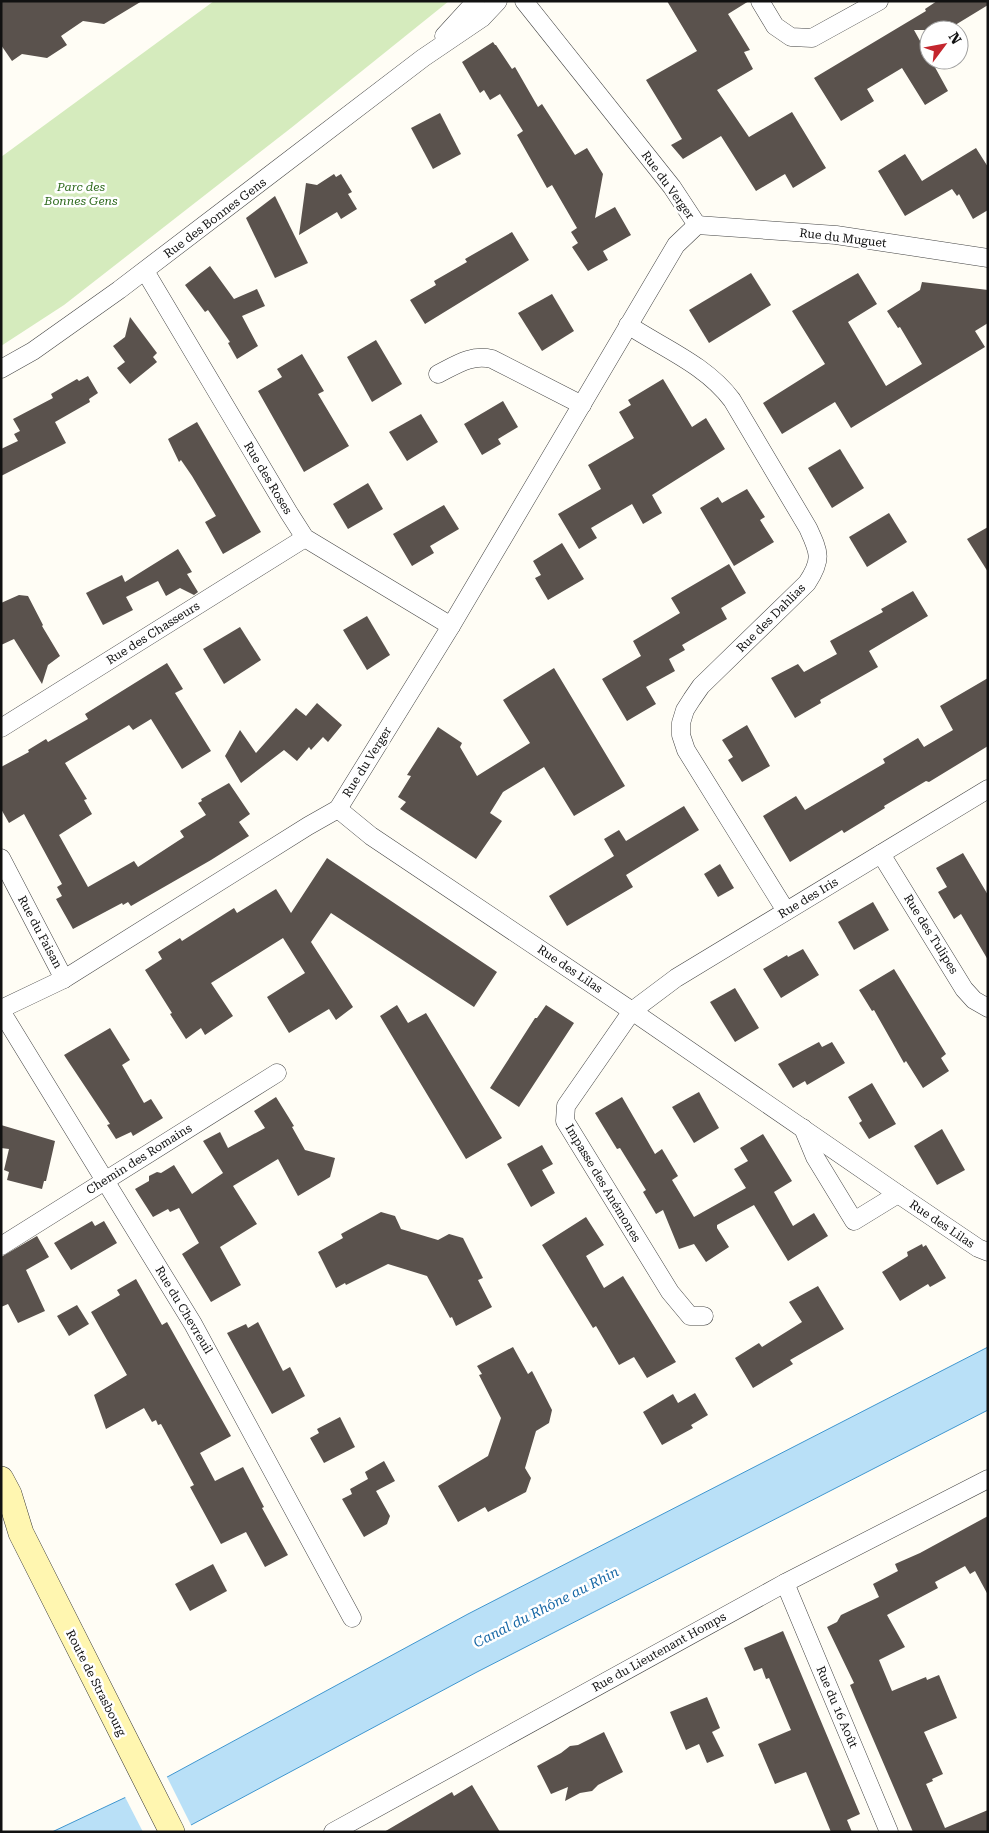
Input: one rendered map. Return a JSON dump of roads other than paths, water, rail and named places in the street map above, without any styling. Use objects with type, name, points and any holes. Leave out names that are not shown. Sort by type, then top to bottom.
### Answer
[{"type":"main road","points":[[1,1479],[9,1494],[21,1533]]},
{"type":"main road","points":[[1,1506],[21,1533]]},
{"type":"main road","name":"Route de Strasbourg","points":[[21,1533],[172,1832]]},
{"type":"street","name":"Rue des Bonnes Gens","points":[[423,58],[476,1]]},
{"type":"street","name":"Rue des Bonnes Gens","points":[[1,369],[33,351],[145,271],[423,58],[482,18],[498,1]]},
{"type":"street","name":"Rue du Verger","points":[[1,1010],[64,979],[338,809],[451,626],[676,245],[697,225],[672,188],[524,1]]},
{"type":"street","points":[[760,1],[775,26],[791,37],[812,38],[878,1]]},
{"type":"street","name":"Rue du Muguet","points":[[697,225],[836,234],[988,258]]},
{"type":"street","name":"Rue des Roses","points":[[145,271],[305,538],[451,626]]},
{"type":"street","name":"Rue des Dahlias","points":[[628,325],[700,369],[724,389],[798,510],[815,544],[819,557],[816,570],[807,583],[701,686],[685,710],[681,723],[681,735],[686,750],[786,911]]},
{"type":"street","points":[[438,374],[471,358],[487,358],[582,405]]},
{"type":"street","name":"Rue des Chasseurs","points":[[1,728],[305,538]]},
{"type":"street","name":"Rue des Iris","points":[[632,1011],[676,978],[988,789]]},
{"type":"street","name":"Rue des Lilas","points":[[338,809],[371,836],[632,1011],[962,1238],[988,1252]]},
{"type":"street","name":"Rue des Tulipes","points":[[881,854],[964,989],[974,1000],[988,1008]]},
{"type":"street","name":"Rue du Faisan","points":[[1,858],[64,979]]},
{"type":"street","name":"Rue du Chevreuil","points":[[1,1010],[198,1332],[352,1618]]},
{"type":"street","name":"Impasse des Anémones","points":[[632,1011],[566,1106],[565,1121],[676,1300],[690,1316],[704,1316]]},
{"type":"street","name":"Chemin des Romains","points":[[1,1246],[277,1073]]},
{"type":"street","name":"Rue des Lilas","points":[[802,1128],[815,1157],[854,1221],[898,1194]]},
{"type":"street","name":"Rue du Lieutenant Homps","points":[[333,1832],[785,1583],[988,1479]]},
{"type":"street","name":"Rue du 16 Août","points":[[785,1583],[889,1832]]},
{"type":"water","name":"Canal du Rhône au Rhin","points":[[988,1347],[988,1410],[477,1672],[178,1832],[52,1832],[158,1782],[468,1614]]},
{"type":"park label","name":"Parc des Bonnes Gens","points":[[81,194]]}]
